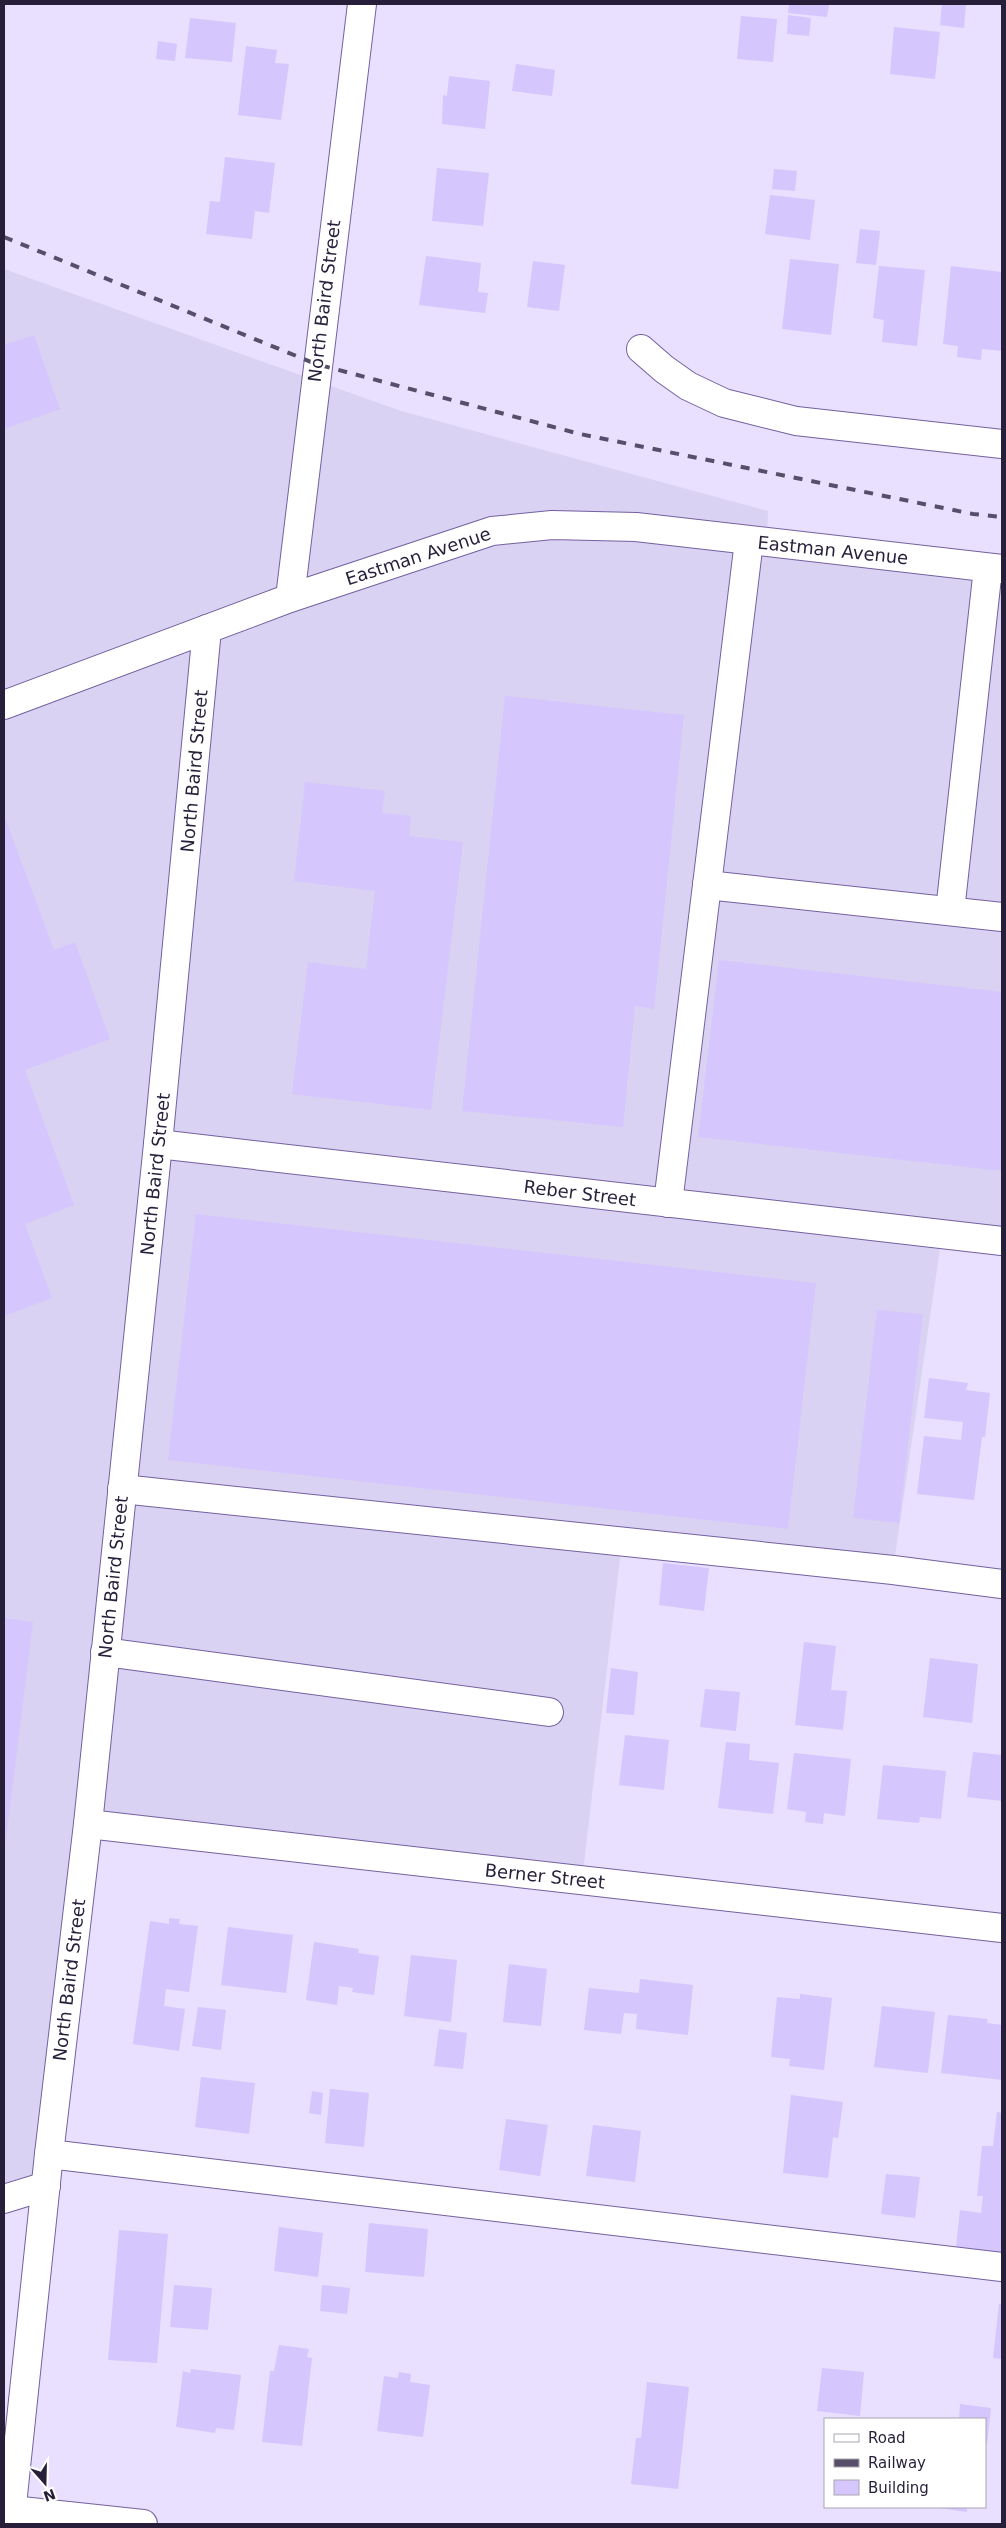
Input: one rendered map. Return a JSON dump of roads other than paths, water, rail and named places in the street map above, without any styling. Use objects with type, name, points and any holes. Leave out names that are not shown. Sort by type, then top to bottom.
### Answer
[{"type":"street","name":"North Baird Street","points":[[290,598],[362,4]]},
{"type":"street","points":[[641,349],[688,386],[724,403],[796,421],[1002,444]]},
{"type":"street","name":"Eastman Avenue","points":[[4,705],[290,598],[492,531],[552,525],[636,527],[995,569]]},
{"type":"street","points":[[668,1203],[749,541]]},
{"type":"street","points":[[950,911],[995,569]]},
{"type":"street","name":"North Baird Street","points":[[8,2518],[88,1824],[158,1144],[207,629]]},
{"type":"street","points":[[707,885],[1002,917]]},
{"type":"street","name":"Reber Street","points":[[158,1144],[1002,1241]]},
{"type":"street","points":[[122,1489],[893,1570],[1002,1584]]},
{"type":"street","points":[[105,1652],[549,1712]]},
{"type":"street","name":"Berner Street","points":[[88,1824],[1002,1928]]},
{"type":"street","points":[[49,2154],[1002,2267]]},
{"type":"street","points":[[4,2199],[46,2186]]},
{"type":"street","points":[[8,2518],[142,2524]]},
{"type":"railway","points":[[4,237],[316,364],[580,434],[973,514],[1002,517]]}]
